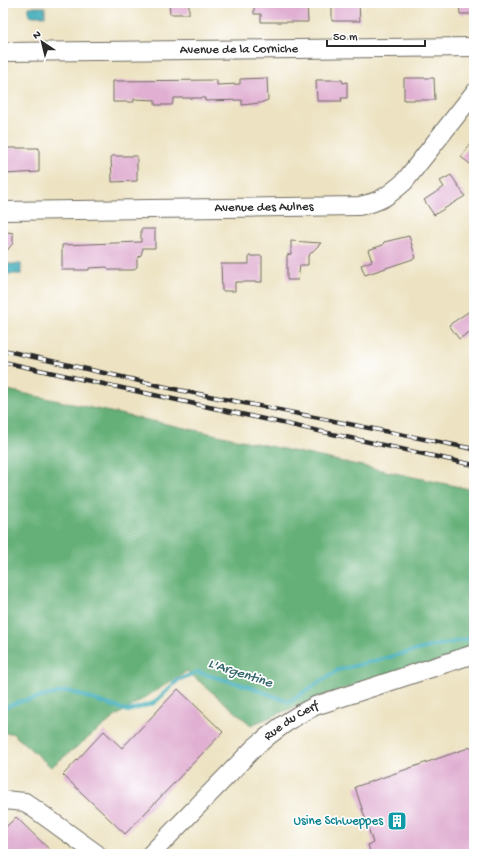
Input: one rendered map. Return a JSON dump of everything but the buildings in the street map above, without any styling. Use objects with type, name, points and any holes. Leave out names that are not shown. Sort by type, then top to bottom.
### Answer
[{"type":"street","name":"Avenue de la Corniche","points":[[3,52],[474,47]]},
{"type":"street","name":"Avenue des Aulnes","points":[[3,212],[359,206],[377,203],[404,182],[474,93]]},
{"type":"street","name":"Rue du Cerf","points":[[150,854],[254,748],[271,732],[295,716],[315,706],[474,654]]},
{"type":"street","points":[[3,800],[25,802],[97,854]]},
{"type":"green space","points":[[3,389],[474,490],[474,650],[330,693],[251,725],[187,671],[116,716],[51,767],[12,733],[3,733]]},
{"type":"water","points":[[29,7],[45,7],[45,16],[29,16]]},
{"type":"water","points":[[3,264],[21,264],[21,274],[3,274]]},
{"type":"waterway","name":"L'Argentine","points":[[3,708],[18,702],[68,691],[128,711],[154,703],[178,680],[197,672],[250,687],[289,702],[338,670],[429,647],[474,638]]},
{"type":"railway","points":[[3,350],[179,390],[474,449]]},
{"type":"railway","points":[[3,362],[474,465]]},
{"type":"place","name":"Usine Schweppes","points":[[397,821]]}]
